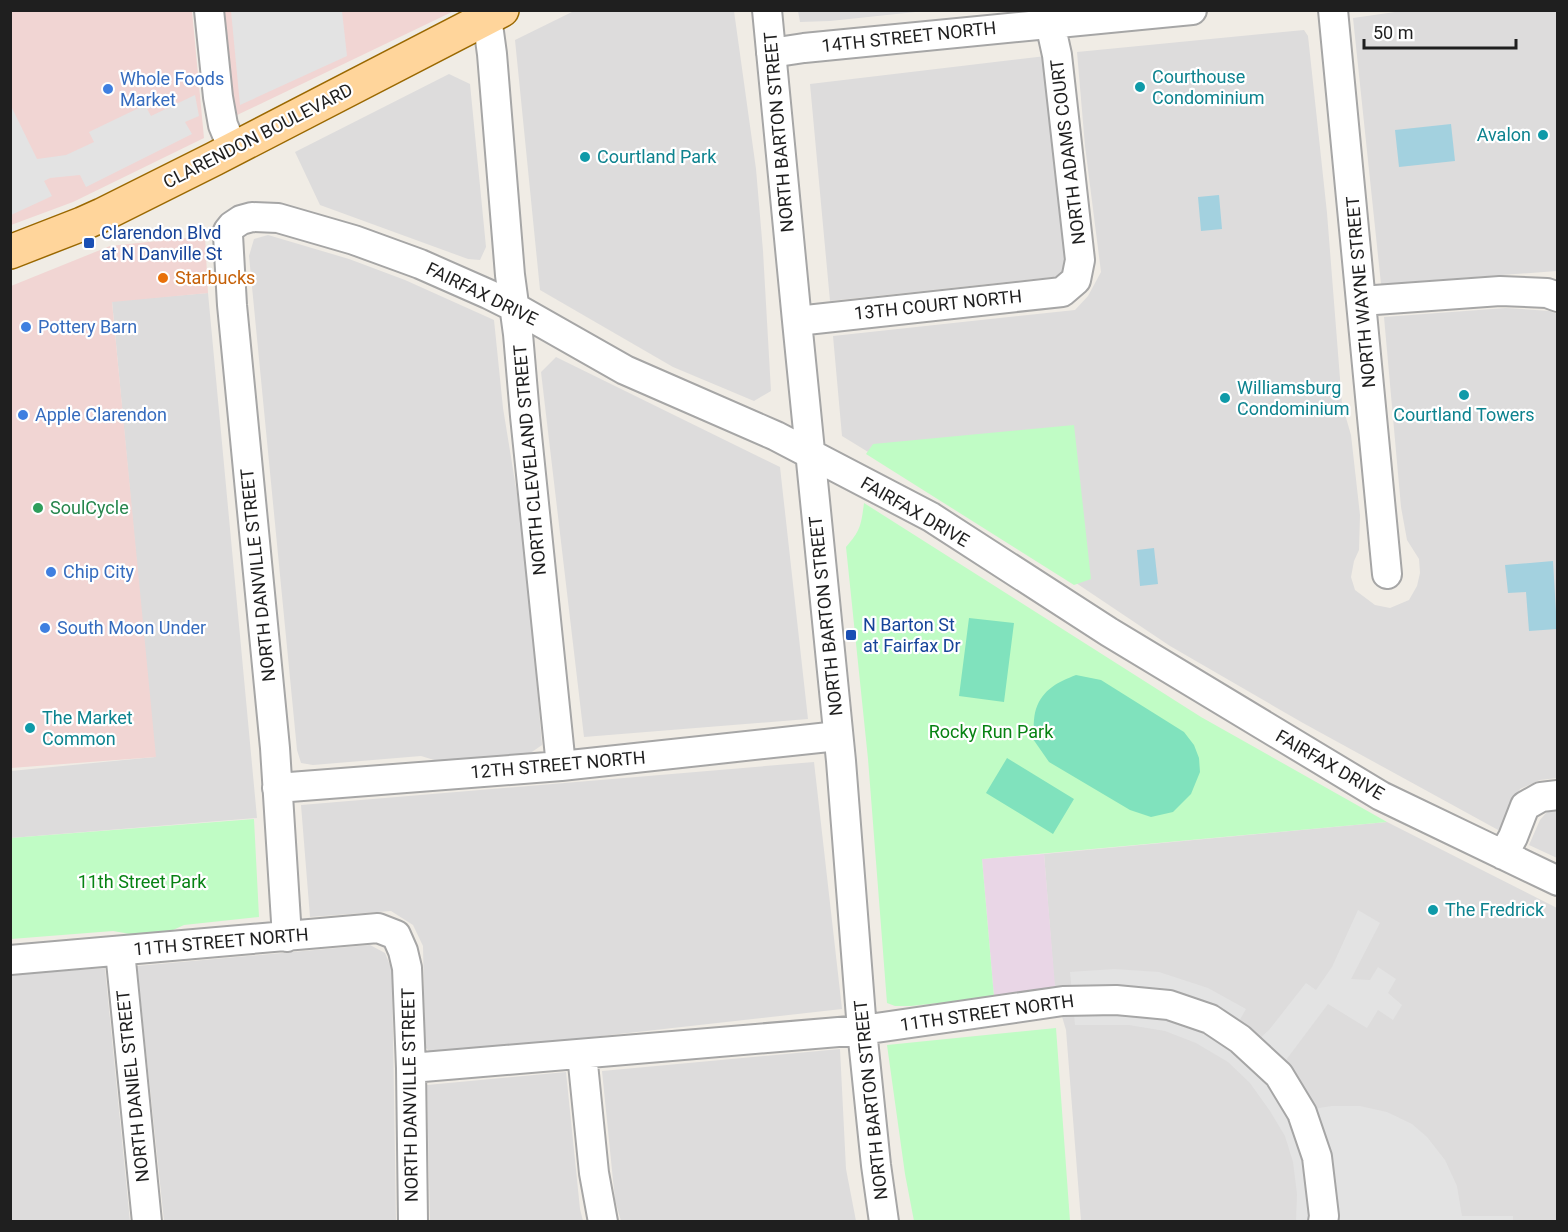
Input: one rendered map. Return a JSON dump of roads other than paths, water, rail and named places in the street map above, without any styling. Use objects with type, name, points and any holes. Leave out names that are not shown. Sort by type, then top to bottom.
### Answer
[{"type":"main road","name":"CLARENDON BOULEVARD","points":[[10,252],[82,224],[233,149],[492,13]]},
{"type":"street","points":[[208,10],[223,125],[233,149]]},
{"type":"street","name":"NORTH BARTON STREET","points":[[768,10],[796,321],[838,736],[862,1030],[884,1221]]},
{"type":"street","name":"14TH STREET NORTH","points":[[771,53],[1050,17],[1192,10]]},
{"type":"street","name":"NORTH WAYNE STREET","points":[[1333,10],[1387,574]]},
{"type":"street","name":"NORTH CLEVELAND STREET","points":[[492,13],[492,54],[510,275],[518,334],[561,766]]},
{"type":"street","name":"NORTH ADAMS COURT","points":[[1050,17],[1057,55],[1080,260],[1076,280]]},
{"type":"street","name":"FAIRFAX DRIVE","points":[[241,220],[252,217],[278,218],[354,240],[420,264],[514,307],[625,370],[776,436],[931,517],[1117,637],[1381,796],[1557,881]]},
{"type":"street","name":"NORTH DANVILLE STREET","points":[[241,220],[228,231],[232,305],[275,748],[287,937]]},
{"type":"street","name":"13TH COURT NORTH","points":[[796,321],[1062,292],[1076,280]]},
{"type":"street","points":[[1361,302],[1500,291],[1547,293],[1557,297]]},
{"type":"street","name":"12TH STREET NORTH","points":[[277,788],[561,766],[838,736]]},
{"type":"street","points":[[1503,855],[1525,806],[1541,797],[1557,795]]},
{"type":"street","name":"11TH STREET NORTH","points":[[10,960],[378,928],[396,935],[407,968]]},
{"type":"street","name":"NORTH DANIEL STREET","points":[[120,951],[147,1221]]},
{"type":"street","name":"NORTH DANVILLE STREET","points":[[407,968],[413,1221]]},
{"type":"street","name":"11TH STREET NORTH","points":[[411,1068],[862,1030],[1063,1001],[1116,1000],[1169,1005],[1210,1019],[1240,1039],[1279,1075],[1302,1113],[1317,1156],[1323,1221]]},
{"type":"street","points":[[582,1054],[594,1173],[603,1221]]},
{"type":"water","points":[[1451,124],[1455,161],[1399,167],[1395,130]]},
{"type":"water","points":[[1219,195],[1222,229],[1201,231],[1198,197]]},
{"type":"water","points":[[1154,548],[1158,584],[1140,586],[1137,550]]},
{"type":"water","points":[[1553,561],[1557,629],[1529,631],[1526,592],[1508,593],[1505,565]]},
{"type":"place","name":"Courthouse Condominium","points":[[1140,87]]},
{"type":"place","name":"Whole Foods Market","points":[[108,89]]},
{"type":"place","name":"Avalon","points":[[1543,135]]},
{"type":"place","name":"Courtland Park","points":[[585,157]]},
{"type":"place","name":"Clarendon Blvd at N Danville St","points":[[89,243]]},
{"type":"place","name":"Starbucks","points":[[163,278]]},
{"type":"place","name":"Pottery Barn","points":[[26,327]]},
{"type":"place","name":"Courtland Towers","points":[[1464,395]]},
{"type":"place","name":"Williamsburg Condominium","points":[[1225,398]]},
{"type":"place","name":"Apple Clarendon","points":[[23,415]]},
{"type":"place","name":"SoulCycle","points":[[38,508]]},
{"type":"place","name":"Chip City","points":[[51,572]]},
{"type":"place","name":"South Moon Under","points":[[45,628]]},
{"type":"place","name":"N Barton St at Fairfax Dr","points":[[851,635]]},
{"type":"place","name":"The Market Common","points":[[30,728]]},
{"type":"place","name":"The Fredrick","points":[[1433,910]]},
{"type":"park label","name":"Rocky Run Park","points":[[991,732]]},
{"type":"park label","name":"11th Street Park","points":[[142,882]]}]
